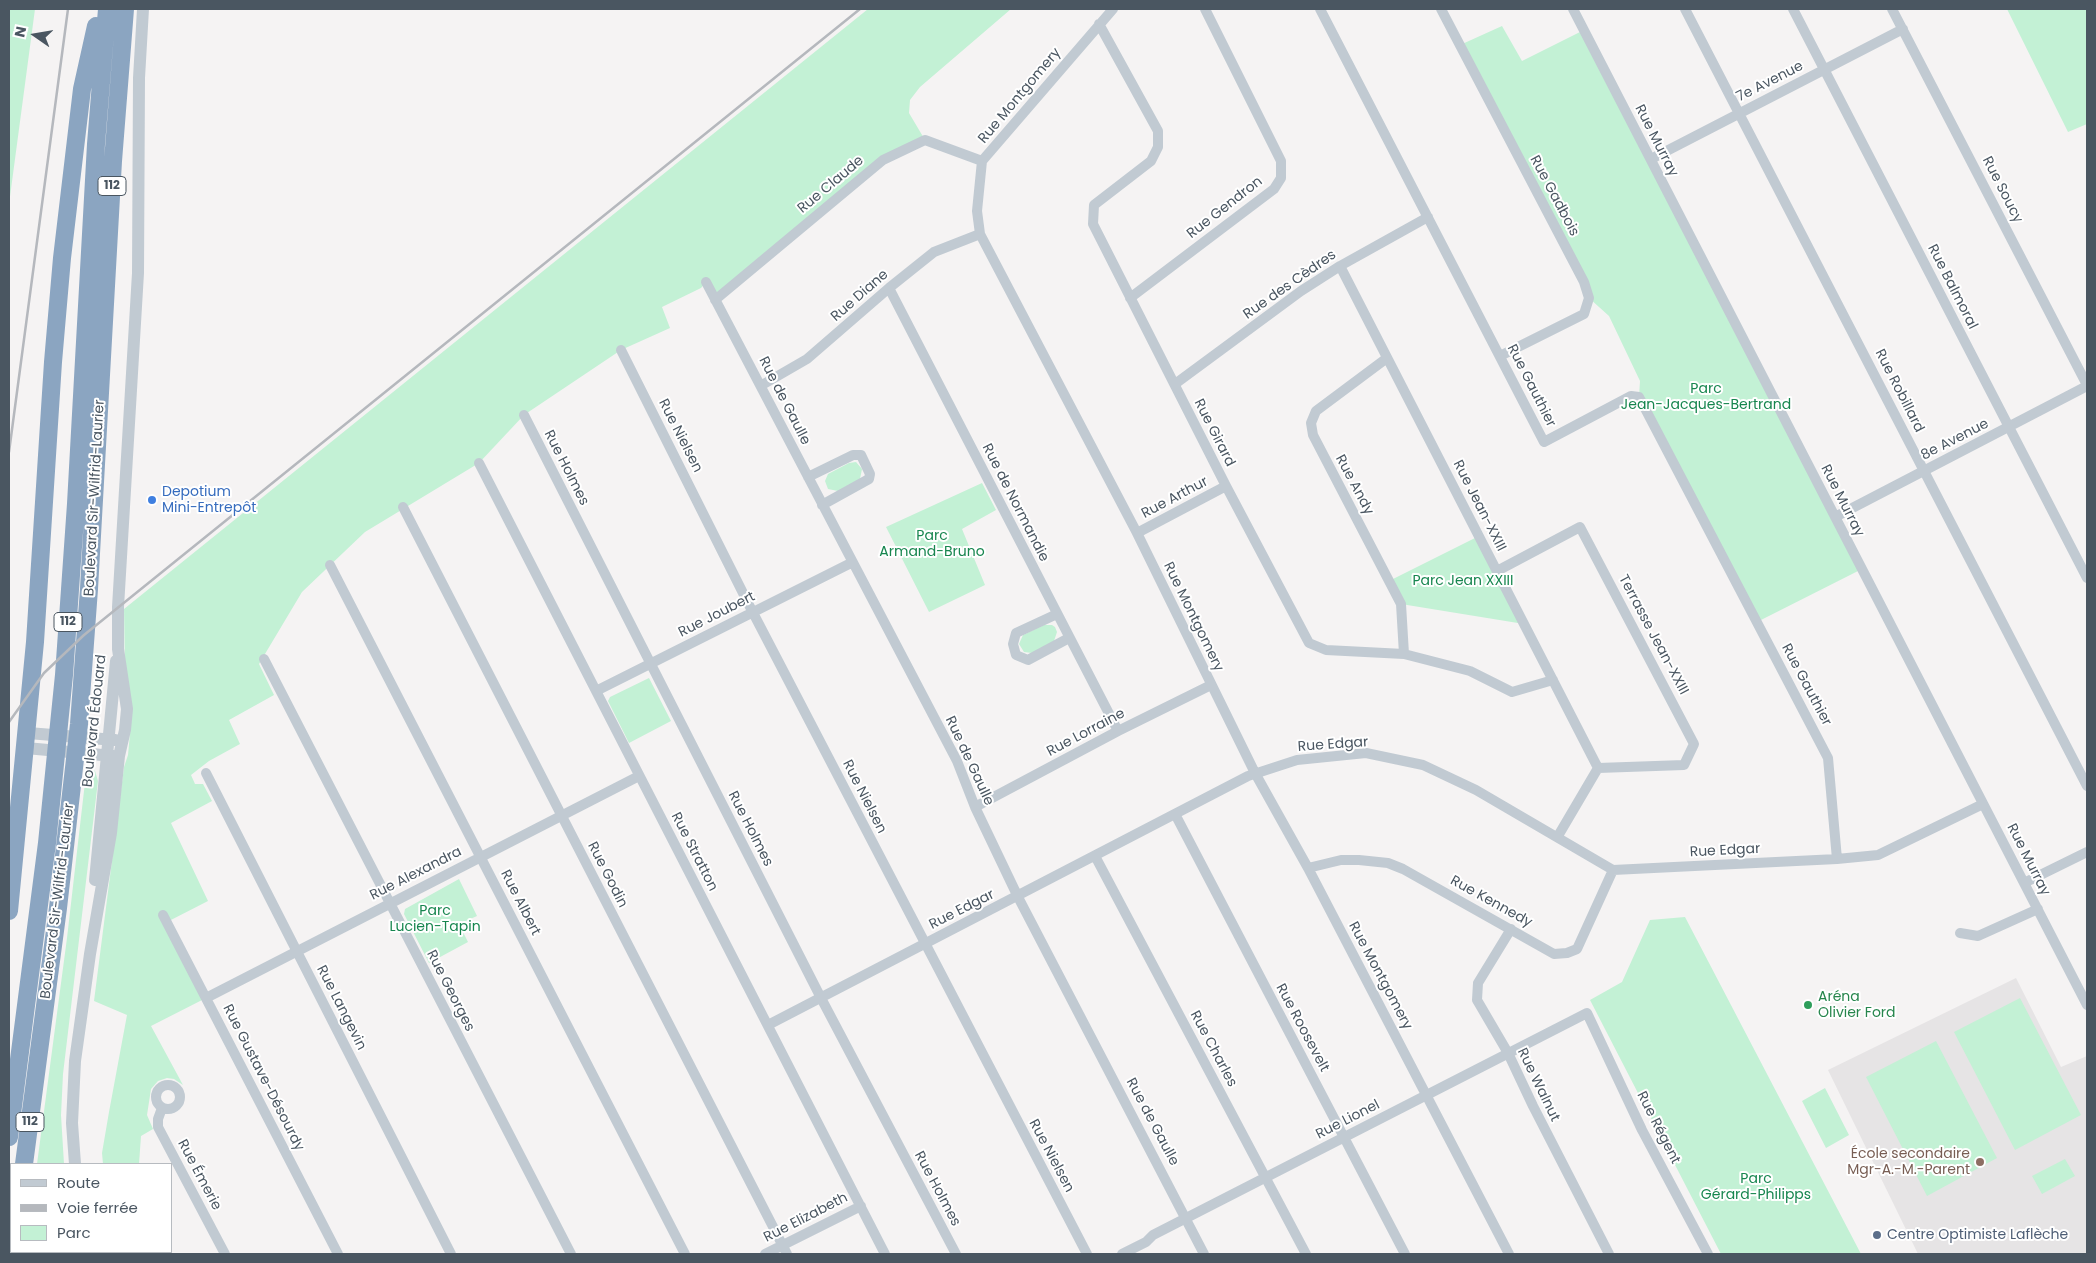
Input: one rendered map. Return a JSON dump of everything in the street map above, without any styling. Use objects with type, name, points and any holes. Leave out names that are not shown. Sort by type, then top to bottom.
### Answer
[{"type":"highway","points":[[9,911],[27,740],[62,258],[82,89],[100,9]]},
{"type":"highway","name":"Boulevard Sir-Wilfrid-Laurier","points":[[9,1137],[47,843],[64,675],[76,513],[93,181],[107,9]]},
{"type":"highway","name":"Boulevard Sir-Wilfrid-Laurier","points":[[24,1163],[58,908],[79,724],[91,560],[114,152],[125,9]]},
{"type":"street","name":"Boulevard Sir-Wilfrid-Laurier","points":[[118,649],[119,586],[138,273],[139,89],[144,9]]},
{"type":"street","name":"Rue Montgomery","points":[[1113,9],[982,161],[977,211],[980,234],[1137,533],[1255,773],[1308,868],[1509,1254]]},
{"type":"street","name":"Rue Gendron","points":[[1130,298],[1274,189],[1281,178],[1281,161],[1205,9]]},
{"type":"street","name":"Rue Gauthier","points":[[1320,9],[1544,442],[1631,396],[1639,397],[1828,758],[1837,859]]},
{"type":"street","name":"Rue Gadbois","points":[[1441,9],[1584,282],[1589,298],[1584,314],[1500,356]]},
{"type":"street","name":"Rue Murray","points":[[1573,9],[2087,1005]]},
{"type":"street","name":"Rue Robillard","points":[[1685,9],[2087,786]]},
{"type":"street","name":"Rue Balmoral","points":[[1793,9],[2087,578]]},
{"type":"street","name":"Rue Soucy","points":[[1892,9],[2087,386]]},
{"type":"street","name":"Rue Girard","points":[[1099,24],[1158,131],[1158,147],[1151,161],[1094,205],[1093,224],[1226,486],[1309,643],[1326,650],[1404,654],[1470,671],[1512,692],[1553,680]]},
{"type":"street","name":"7e Avenue","points":[[1651,160],[1903,29]]},
{"type":"street","name":"Rue Claude","points":[[715,300],[883,160],[925,140],[982,161]]},
{"type":"street","name":"Rue des Cèdres","points":[[1174,384],[1302,291],[1340,266],[1428,217]]},
{"type":"street","name":"Rue Diane","points":[[762,385],[807,359],[934,252],[980,234]]},
{"type":"street","name":"Rue Jean-XXIII","points":[[1340,266],[1598,768]]},
{"type":"street","name":"Rue de Gaulle","points":[[706,282],[762,385],[822,505],[957,761],[975,807],[1018,897],[1187,1218],[1204,1254]]},
{"type":"street","name":"Rue de Normandie","points":[[889,288],[1118,731]]},
{"type":"street","name":"Rue Nielsen","points":[[621,350],[753,612],[1087,1254]]},
{"type":"street","name":"Rue Andy","points":[[1387,358],[1316,411],[1311,423],[1313,435],[1401,604],[1404,654]]},
{"type":"street","name":"8e Avenue","points":[[1835,517],[2087,386]]},
{"type":"street","name":"Rue Holmes","points":[[524,415],[821,998],[956,1254]]},
{"type":"street","points":[[808,477],[853,455],[861,455],[870,474],[869,478],[822,505]]},
{"type":"street","name":"Rue Stratton","points":[[478,463],[885,1254]]},
{"type":"street","name":"Rue Arthur","points":[[1137,533],[1226,486]]},
{"type":"street","name":"Rue Godin","points":[[403,508],[785,1250]]},
{"type":"street","name":"Terrasse Jean-XXIII","points":[[1497,572],[1580,527],[1694,744],[1684,765],[1598,768]]},
{"type":"street","name":"Rue Joubert","points":[[596,690],[852,562]]},
{"type":"street","name":"Rue Albert","points":[[330,565],[685,1254]]},
{"type":"street","points":[[1057,614],[1016,633],[1012,644],[1016,654],[1028,660],[1069,638]]},
{"type":"street","name":"Boulevard Édouard","points":[[75,1163],[72,1123],[73,1088],[90,954],[111,833],[112,756],[108,739],[112,684],[118,649]]},
{"type":"street","name":"Boulevard Édouard","points":[[112,756],[123,740],[127,709],[118,649]]},
{"type":"street","name":"Rue Georges","points":[[264,659],[571,1254]]},
{"type":"street","name":"Rue Lorraine","points":[[975,807],[1118,731],[1211,685]]},
{"type":"street","points":[[27,740],[46,734],[123,740]]},
{"type":"street","points":[[27,740],[45,749],[112,756]]},
{"type":"street","name":"Rue Edgar","points":[[768,1026],[1255,773],[1297,760],[1366,753],[1423,765],[1476,790],[1558,836],[1613,870],[1837,859],[1878,855],[1983,804]]},
{"type":"street","points":[[1558,836],[1598,768]]},
{"type":"street","name":"Rue Langevin","points":[[206,774],[451,1254]]},
{"type":"street","name":"Rue Alexandra","points":[[206,998],[639,776]]},
{"type":"street","name":"Rue Roosevelt","points":[[1175,814],[1404,1254]]},
{"type":"street","points":[[2024,883],[2087,852]]},
{"type":"street","name":"Rue Charles","points":[[1095,856],[1306,1254]]},
{"type":"street","name":"Rue Kennedy","points":[[1308,868],[1341,860],[1388,863],[1403,869],[1554,954],[1567,953],[1577,949],[1613,870]]},
{"type":"street","points":[[1960,933],[1978,936],[2038,909]]},
{"type":"street","name":"Rue Gustave-Désourdy","points":[[163,915],[338,1254]]},
{"type":"street","name":"Rue Walnut","points":[[1511,929],[1478,983],[1477,1000],[1508,1053],[1609,1254]]},
{"type":"street","name":"Rue Lionel","points":[[1122,1254],[1187,1218],[1588,1013]]},
{"type":"street","name":"Rue Régent","points":[[1588,1013],[1642,1130],[1708,1254]]},
{"type":"street","name":"Rue Émerie","points":[[162,1108],[158,1119],[158,1127],[225,1254]]},
{"type":"street","name":"Rue Elizabeth","points":[[765,1254],[785,1250],[861,1206]]},
{"type":"shaded area","name":"École secondaire Mgr-A.-M.-Parent","points":[[2016,978],[2061,1067],[2087,1056],[2087,1254],[1918,1254],[1828,1070]]},
{"type":"green space","points":[[9,9],[35,9],[9,204]]},
{"type":"green space","points":[[868,9],[1011,9],[920,87],[910,100],[909,113],[925,140],[883,160],[715,300],[706,282],[701,288],[662,307],[670,328],[621,350],[524,415],[479,463],[365,532],[302,592],[259,664],[274,695],[229,720],[240,744],[209,761],[191,775],[195,784],[203,784],[212,801],[171,823],[208,901],[167,922],[206,998],[151,1026],[183,1085],[174,1079],[167,1078],[158,1081],[151,1089],[147,1115],[153,1129],[141,1136],[139,1163],[103,1163],[102,1153],[127,1015],[94,1001],[124,767],[128,755],[132,712],[125,670],[124,609]]},
{"type":"green space","points":[[2007,9],[2087,9],[2087,124],[2068,132]]},
{"type":"green space","name":"Parc Jean-Jacques-Bertrand","points":[[1502,26],[1522,61],[1582,31],[1862,569],[1757,622],[1639,397],[1640,381],[1609,316],[1589,298],[1460,45]]},
{"type":"green space","points":[[856,462],[862,469],[860,479],[838,491],[828,489],[825,481],[828,474],[849,463]]},
{"type":"green space","name":"Parc Armand-Bruno","points":[[982,483],[996,510],[962,529],[985,585],[929,612],[886,527]]},
{"type":"green space","name":"Parc Jean XXIII","points":[[1479,536],[1524,624],[1401,604],[1389,581]]},
{"type":"green space","points":[[1044,625],[1055,627],[1057,632],[1054,641],[1032,653],[1024,652],[1019,644],[1023,635]]},
{"type":"green space","points":[[649,678],[671,721],[629,743],[608,701],[610,697]]},
{"type":"green space","points":[[87,765],[95,771],[98,781],[63,1074],[61,1115],[64,1163],[37,1163],[67,938]]},
{"type":"green space","name":"Parc Lucien-Tapin","points":[[459,879],[477,916],[459,924],[468,942],[429,963],[404,914],[405,909]]},
{"type":"green space","name":"Parc Gérard-Philipps","points":[[1685,917],[1861,1254],[1721,1254],[1590,1000],[1622,982],[1650,920]]},
{"type":"green space","points":[[2020,998],[2081,1115],[2015,1150],[1954,1032]]},
{"type":"green space","points":[[1936,1041],[1997,1158],[1927,1196],[1866,1077]]},
{"type":"green space","points":[[1825,1088],[1849,1135],[1826,1148],[1802,1101]]},
{"type":"green space","points":[[2065,1159],[2075,1176],[2042,1194],[2032,1176]]},
{"type":"railway","points":[[9,452],[68,9]]},
{"type":"railway","points":[[9,722],[44,673],[84,635],[860,9]]},
{"type":"place","name":"Depotium Mini-Entrepôt","points":[[152,500]]},
{"type":"place","name":"Aréna Olivier Ford","points":[[1808,1005]]},
{"type":"place","name":"École secondaire Mgr-A.-M.-Parent","points":[[1980,1162]]},
{"type":"place","name":"Centre Optimiste Laflèche","points":[[1877,1235]]}]
